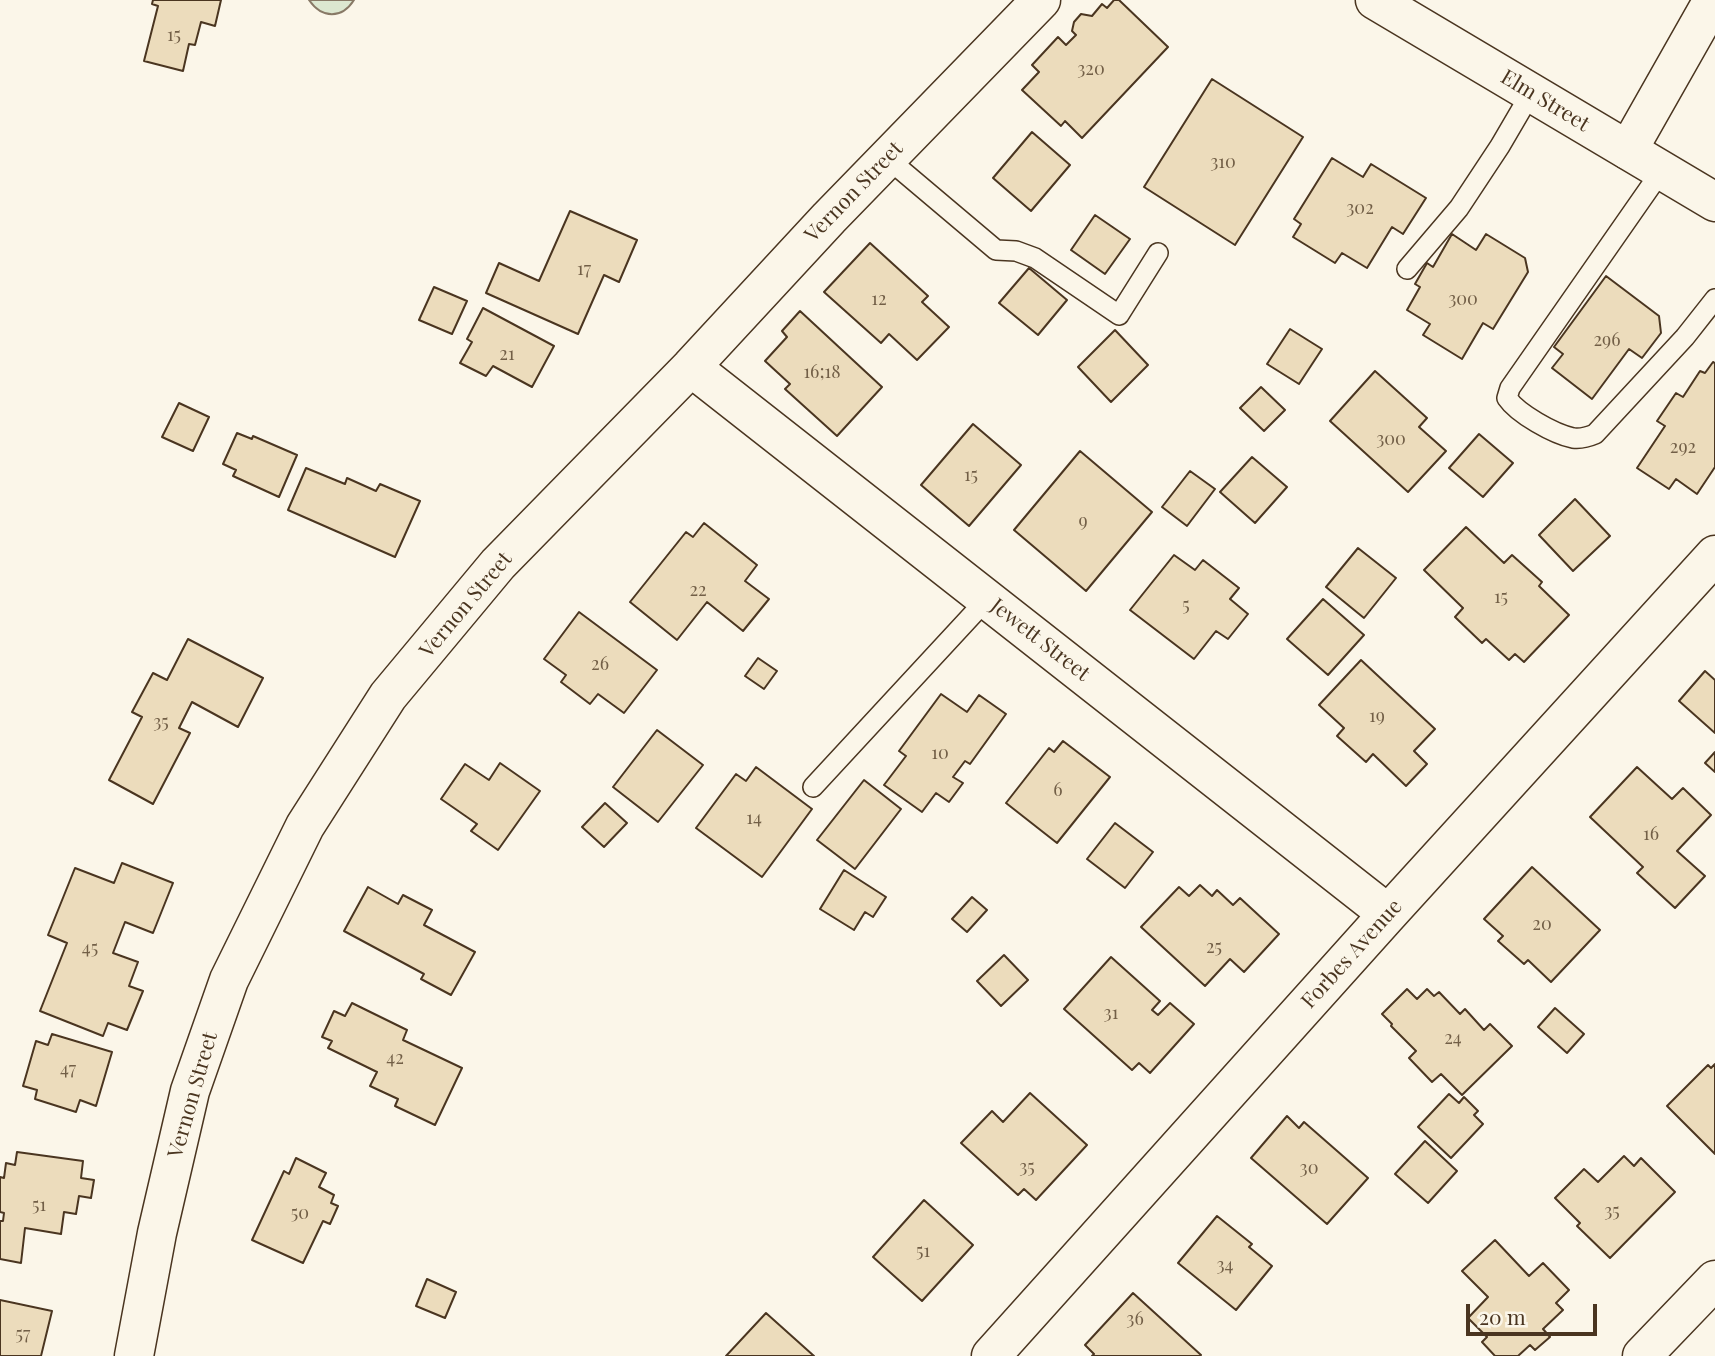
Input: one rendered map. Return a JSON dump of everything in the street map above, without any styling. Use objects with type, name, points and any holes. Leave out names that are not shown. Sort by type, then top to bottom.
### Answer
[{"type":"main road","name":"Vernon Street","points":[[134,1356],[157,1233],[190,1091],[229,979],[305,826],[388,696],[498,564],[691,367],[887,158],[1041,0]]},
{"type":"main road","name":"Elm Street","points":[[1375,0],[1715,202]]},
{"type":"main road","points":[[1628,150],[1713,0]]},
{"type":"main road","name":"Jewett Street","points":[[691,367],[1388,914]]},
{"type":"main road","name":"Forbes Avenue","points":[[992,1356],[1388,914],[1715,555]]},
{"type":"main road","points":[[1642,1356],[1715,1280]]},
{"type":"lane","points":[[1408,269],[1459,208],[1531,93]]},
{"type":"lane","points":[[887,158],[996,250],[1016,251],[1035,258],[1119,315],[1158,253]]},
{"type":"lane","points":[[1662,170],[1522,370],[1507,398],[1526,415],[1555,432],[1574,438],[1595,434],[1685,337],[1715,299]]},
{"type":"lane","points":[[813,787],[987,599]]},
{"type":"green space","points":[[309,0],[354,0],[344,11],[332,14],[320,11]]},
{"type":"building","points":[[153,0],[221,0],[215,26],[201,22],[195,45],[189,44],[183,71],[144,61],[158,6],[152,4]]},
{"type":"building","points":[[1114,0],[1119,0],[1168,47],[1082,138],[1065,121],[1061,126],[1022,90],[1039,72],[1032,65],[1058,37],[1066,45],[1076,35],[1072,31],[1074,22],[1081,14],[1092,16],[1102,4],[1107,8]]},
{"type":"building","points":[[1212,79],[1303,137],[1235,245],[1144,187]]},
{"type":"building","points":[[1032,132],[1070,165],[1031,211],[993,178]]},
{"type":"building","points":[[1332,158],[1363,177],[1371,164],[1426,198],[1403,234],[1392,227],[1367,268],[1342,253],[1335,263],[1293,237],[1301,224],[1294,219]]},
{"type":"building","points":[[570,211],[637,240],[619,282],[604,275],[578,334],[486,293],[499,263],[539,281]]},
{"type":"building","points":[[1095,215],[1130,239],[1105,274],[1071,250]]},
{"type":"building","points":[[1452,234],[1476,250],[1486,234],[1525,258],[1528,272],[1493,329],[1483,323],[1462,359],[1423,335],[1430,324],[1407,310],[1420,287],[1415,284],[1427,263],[1433,267]]},
{"type":"building","points":[[870,243],[928,296],[922,302],[949,327],[917,360],[889,334],[881,343],[824,292]]},
{"type":"building","points":[[1029,268],[1067,300],[1038,335],[999,303]]},
{"type":"building","points":[[1606,276],[1659,316],[1661,333],[1642,358],[1629,349],[1592,399],[1552,368],[1563,354],[1554,347]]},
{"type":"building","points":[[434,287],[467,301],[452,334],[419,320]]},
{"type":"building","points":[[483,308],[554,346],[532,387],[493,366],[486,376],[460,363],[472,342],[467,339]]},
{"type":"building","points":[[800,311],[882,387],[837,436],[785,389],[790,384],[765,361],[787,337],[782,331]]},
{"type":"building","points":[[1290,329],[1322,349],[1299,384],[1267,364]]},
{"type":"building","points":[[1115,330],[1148,365],[1111,402],[1078,367]]},
{"type":"building","points":[[1713,362],[1715,467],[1697,494],[1676,479],[1669,489],[1637,468],[1665,426],[1657,421],[1676,393],[1683,397],[1700,371],[1705,373]]},
{"type":"building","points":[[1375,371],[1427,418],[1419,427],[1446,451],[1408,492],[1330,421]]},
{"type":"building","points":[[1261,387],[1285,410],[1264,431],[1240,408]]},
{"type":"building","points":[[179,403],[209,417],[193,451],[162,437]]},
{"type":"building","points":[[973,424],[1021,465],[969,526],[921,485]]},
{"type":"building","points":[[237,433],[252,439],[253,436],[297,455],[279,497],[233,476],[236,470],[223,464]]},
{"type":"building","points":[[1479,434],[1513,463],[1483,497],[1449,468]]},
{"type":"building","points":[[1080,451],[1152,512],[1086,591],[1014,530]]},
{"type":"building","points":[[1252,457],[1287,487],[1255,523],[1220,492]]},
{"type":"building","points":[[306,468],[345,484],[347,478],[376,491],[380,484],[420,501],[395,557],[288,510]]},
{"type":"building","points":[[1190,471],[1215,489],[1187,526],[1162,507]]},
{"type":"building","points":[[1575,499],[1610,536],[1573,571],[1539,535]]},
{"type":"building","points":[[704,523],[757,565],[745,581],[769,599],[743,631],[707,602],[677,640],[630,602],[686,532],[693,537]]},
{"type":"building","points":[[1466,527],[1504,563],[1512,555],[1542,582],[1539,586],[1569,615],[1524,662],[1515,654],[1509,660],[1486,639],[1482,643],[1455,617],[1463,608],[1424,570]]},
{"type":"building","points":[[1358,548],[1396,578],[1364,618],[1326,587]]},
{"type":"building","points":[[1174,555],[1195,570],[1203,560],[1239,588],[1230,599],[1248,614],[1228,639],[1216,631],[1194,659],[1130,610]]},
{"type":"building","points":[[1323,599],[1364,635],[1328,675],[1287,639]]},
{"type":"building","points":[[579,612],[657,670],[624,713],[598,694],[590,704],[561,682],[566,675],[544,659]]},
{"type":"building","points":[[188,639],[263,678],[238,727],[192,702],[179,728],[190,733],[153,804],[109,780],[142,717],[132,712],[153,673],[167,680]]},
{"type":"building","points":[[758,658],[777,671],[764,689],[745,676]]},
{"type":"building","points":[[1361,660],[1435,729],[1414,751],[1427,764],[1406,786],[1373,754],[1366,762],[1337,736],[1344,728],[1319,705]]},
{"type":"building","points":[[1705,671],[1715,680],[1715,733],[1679,701]]},
{"type":"building","points":[[941,694],[967,712],[979,695],[1006,714],[970,764],[965,761],[953,777],[963,783],[949,802],[936,793],[922,812],[884,785],[906,756],[899,751]]},
{"type":"building","points":[[657,730],[703,765],[658,822],[613,787]]},
{"type":"building","points":[[1063,741],[1110,777],[1057,843],[1006,803],[1049,748],[1054,752]]},
{"type":"building","points":[[1715,752],[1715,772],[1705,763]]},
{"type":"building","points":[[500,763],[540,791],[498,850],[471,831],[477,824],[441,799],[465,764],[489,780]]},
{"type":"building","points":[[756,767],[812,809],[762,877],[696,828],[736,774],[746,781]]},
{"type":"building","points":[[1637,767],[1672,799],[1683,788],[1711,815],[1677,851],[1705,876],[1675,908],[1637,873],[1643,867],[1590,817]]},
{"type":"building","points":[[864,780],[901,809],[855,869],[817,840]]},
{"type":"building","points":[[605,803],[627,823],[604,847],[582,827]]},
{"type":"building","points":[[1115,823],[1153,852],[1125,888],[1087,859]]},
{"type":"building","points":[[122,863],[173,883],[153,933],[125,922],[113,953],[138,962],[129,986],[143,991],[127,1030],[108,1023],[103,1036],[40,1011],[67,943],[48,935],[75,868],[114,883]]},
{"type":"building","points":[[1532,867],[1600,930],[1551,982],[1528,960],[1524,964],[1498,941],[1503,936],[1484,919]]},
{"type":"building","points":[[844,870],[886,897],[873,917],[865,912],[854,930],[820,909]]},
{"type":"building","points":[[1200,885],[1212,896],[1217,890],[1233,905],[1240,898],[1279,934],[1244,972],[1230,959],[1205,986],[1141,927],[1179,887],[1189,896]]},
{"type":"building","points":[[368,887],[398,904],[403,895],[432,910],[424,925],[475,952],[451,995],[421,979],[424,974],[344,931]]},
{"type":"building","points":[[972,897],[987,910],[967,932],[952,919]]},
{"type":"building","points":[[1004,955],[1028,980],[1001,1006],[977,981]]},
{"type":"building","points":[[1111,957],[1160,1001],[1152,1010],[1158,1015],[1170,1003],[1194,1024],[1150,1073],[1139,1063],[1132,1070],[1064,1009]]},
{"type":"building","points":[[1407,989],[1417,999],[1427,989],[1434,996],[1439,992],[1460,1014],[1465,1009],[1484,1030],[1490,1024],[1512,1046],[1462,1095],[1441,1074],[1432,1082],[1409,1058],[1416,1051],[1382,1014]]},
{"type":"building","points":[[352,1003],[407,1030],[403,1040],[462,1068],[435,1125],[395,1106],[398,1099],[370,1086],[377,1072],[328,1048],[332,1041],[322,1037],[334,1011],[345,1016]]},
{"type":"building","points":[[1555,1008],[1584,1034],[1567,1053],[1538,1027]]},
{"type":"building","points":[[52,1034],[112,1052],[96,1106],[80,1100],[76,1112],[35,1099],[37,1090],[23,1086],[36,1041],[48,1045]]},
{"type":"building","points":[[1715,1064],[1715,1154],[1667,1106],[1708,1065],[1711,1068]]},
{"type":"building","points":[[1030,1093],[1087,1145],[1036,1200],[1024,1189],[1018,1195],[961,1143],[992,1111],[1003,1122]]},
{"type":"building","points":[[1449,1094],[1459,1103],[1464,1097],[1478,1111],[1474,1115],[1483,1124],[1451,1158],[1418,1127]]},
{"type":"building","points":[[1287,1116],[1299,1128],[1304,1122],[1368,1178],[1327,1224],[1251,1158]]},
{"type":"building","points":[[1425,1141],[1457,1171],[1428,1203],[1395,1174]]},
{"type":"building","points":[[17,1152],[83,1161],[81,1178],[94,1180],[91,1198],[79,1196],[76,1214],[64,1212],[61,1234],[25,1228],[21,1263],[0,1259],[0,1221],[3,1221],[4,1213],[0,1212],[0,1177],[4,1178],[6,1163],[15,1165]]},
{"type":"building","points":[[1624,1156],[1634,1166],[1641,1158],[1675,1192],[1610,1258],[1577,1226],[1580,1223],[1555,1198],[1584,1169],[1598,1182]]},
{"type":"building","points":[[296,1158],[326,1173],[319,1187],[334,1195],[331,1203],[338,1206],[330,1224],[323,1221],[303,1263],[252,1240],[284,1171],[289,1174]]},
{"type":"building","points":[[924,1200],[973,1245],[922,1301],[873,1257]]},
{"type":"building","points":[[1217,1216],[1252,1244],[1249,1247],[1272,1266],[1236,1310],[1178,1263]]},
{"type":"building","points":[[1495,1240],[1529,1276],[1543,1263],[1569,1290],[1556,1303],[1563,1310],[1543,1329],[1550,1337],[1535,1350],[1530,1345],[1518,1356],[1495,1356],[1482,1342],[1487,1337],[1468,1318],[1488,1297],[1462,1271]]},
{"type":"building","points":[[427,1279],[456,1292],[445,1318],[416,1306]]},
{"type":"building","points":[[1133,1293],[1201,1355],[1092,1356],[1094,1354],[1085,1345]]},
{"type":"building","points":[[0,1300],[52,1311],[41,1356],[0,1356]]},
{"type":"building","points":[[766,1313],[814,1356],[726,1356]]}]
